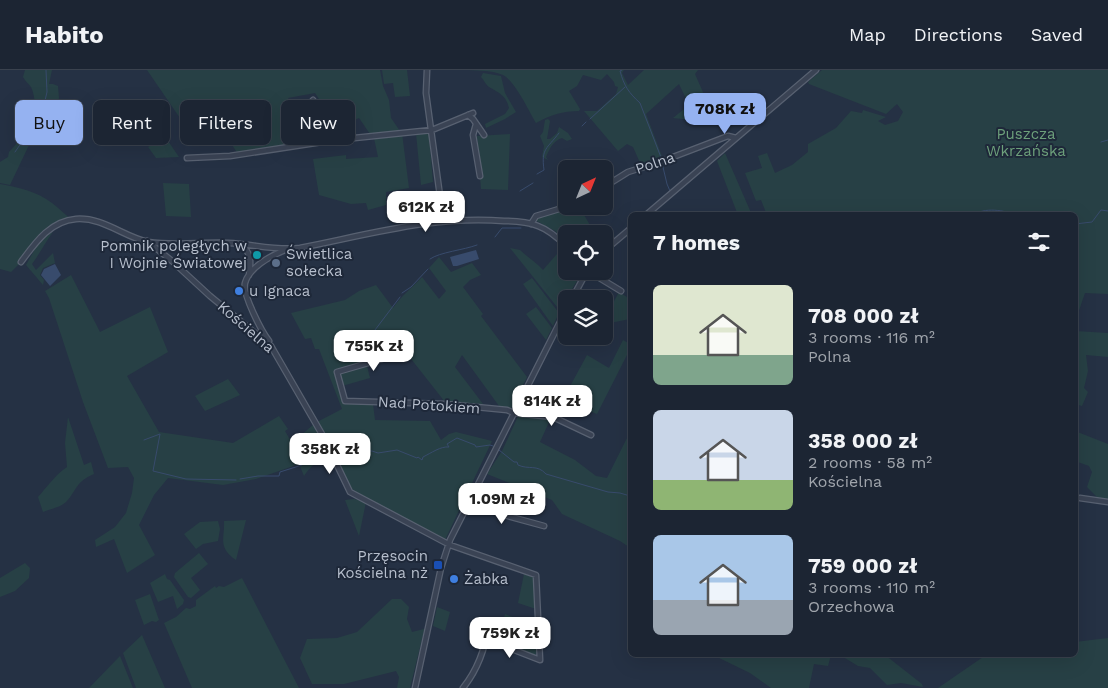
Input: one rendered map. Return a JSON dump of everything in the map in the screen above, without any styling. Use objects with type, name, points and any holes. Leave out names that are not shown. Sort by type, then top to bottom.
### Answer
[{"type":"street","points":[[427,70],[426,93],[440,196],[440,222]]},
{"type":"street","points":[[650,212],[816,70]]},
{"type":"street","points":[[355,138],[432,130],[473,113]]},
{"type":"street","points":[[468,115],[484,135]]},
{"type":"street","points":[[476,124],[474,134],[480,176]]},
{"type":"street","name":"Polna","points":[[613,181],[628,172],[728,136],[736,138]]},
{"type":"street","points":[[187,158],[230,156],[302,145]]},
{"type":"street","points":[[531,224],[536,216],[558,209]]},
{"type":"street","points":[[21,262],[45,232],[76,219],[102,223],[146,241],[173,243],[219,242],[287,249],[440,222],[492,220],[531,224],[551,232],[558,239]]},
{"type":"street","points":[[613,244],[628,231]]},
{"type":"street","name":"Kościelna","points":[[146,241],[271,346],[323,436],[350,492],[448,544],[536,575],[540,660],[486,639]]},
{"type":"street","points":[[239,244],[247,250],[250,256],[249,277]]},
{"type":"street","points":[[271,346],[260,328],[245,290],[245,284],[262,263],[287,249]]},
{"type":"street","points":[[603,280],[621,291]]},
{"type":"street","points":[[416,688],[448,544],[558,326]]},
{"type":"street","points":[[255,333],[260,328]]},
{"type":"street","name":"Nad Potokiem","points":[[403,350],[389,357],[337,372],[344,401],[445,404],[506,410],[514,413],[553,417],[591,435]]},
{"type":"street","points":[[1080,498],[1108,502]]},
{"type":"street","points":[[470,499],[504,516],[544,526]]},
{"type":"street","points":[[464,688],[475,673],[484,650],[488,627]]},
{"type":"green space","points":[[25,70],[52,70],[49,84],[58,86],[58,100],[35,100],[31,87],[23,77]]},
{"type":"green space","points":[[147,70],[380,70],[383,86],[389,100],[391,118],[400,131],[370,134],[359,118],[355,120],[355,100],[318,100],[315,93],[288,98],[289,100],[281,100],[281,145],[292,145],[238,154],[232,145],[271,145],[271,100],[180,100],[180,118],[170,104],[170,100],[168,100]]},
{"type":"green space","points":[[382,70],[407,70],[410,96],[395,97],[393,83],[384,84]]},
{"type":"green space","points":[[468,70],[624,70],[622,73],[628,85],[644,70],[698,70],[695,74],[713,115],[702,121],[673,118],[689,105],[679,84],[646,114],[663,159],[641,165],[633,147],[627,144],[618,151],[584,111],[597,111],[616,94],[618,87],[615,86],[607,74],[601,80],[583,75],[577,86],[569,91],[580,109],[579,111],[557,114],[536,123],[526,104],[508,78],[494,72]]},
{"type":"green space","name":"Puszcza Wkrzańska","points":[[822,70],[1108,70],[1108,294],[1085,293],[1078,313],[1078,212],[766,212],[761,200],[756,201],[745,173],[762,168],[758,156],[767,153],[775,173],[792,165],[808,152],[808,144],[836,128],[851,111],[862,113],[863,110],[886,117],[878,121],[885,125],[898,121],[903,112],[897,104],[886,114],[808,82]]},
{"type":"green space","points":[[483,73],[501,76],[505,93],[516,112],[486,128],[485,124],[505,114],[509,108],[504,97],[486,84],[481,77]]},
{"type":"green space","points":[[548,119],[550,121],[547,139],[550,139],[557,133],[559,127],[568,133],[572,139],[567,141],[562,138],[556,141],[546,157],[548,160],[542,157],[544,146],[540,136],[543,132],[545,120]]},
{"type":"green space","points":[[426,132],[429,135],[433,182],[421,185],[416,133]]},
{"type":"green space","points":[[402,133],[409,188],[386,192],[386,205],[368,210],[366,203],[351,204],[319,195],[313,159],[346,155],[346,159],[378,157],[374,138]]},
{"type":"green space","points":[[510,134],[508,190],[481,189],[477,136]]},
{"type":"green space","points":[[170,144],[179,157],[156,158],[148,147]]},
{"type":"green space","points":[[15,145],[29,145],[10,185],[0,183],[0,162],[8,157],[9,152]]},
{"type":"green space","points":[[725,153],[751,212],[737,212],[717,161]]},
{"type":"green space","points":[[163,183],[189,184],[191,217],[166,216]]},
{"type":"green space","points":[[0,184],[21,188],[34,193],[55,205],[71,219],[40,235],[21,262],[11,272],[0,269]]},
{"type":"green space","points":[[558,212],[558,215],[584,215],[590,225],[558,225],[558,234],[535,220]]},
{"type":"green space","points":[[53,232],[32,264],[36,270],[53,253],[55,263],[43,268],[40,275],[44,280],[43,285],[26,265],[40,240]]},
{"type":"green space","points":[[510,248],[520,250],[543,270],[558,253],[558,280],[578,280],[571,290],[558,290],[558,308]]},
{"type":"green space","points":[[439,257],[451,272],[472,263],[481,275],[470,280],[463,287],[483,314],[481,316],[527,377],[511,409],[499,406],[462,355],[455,367],[483,404],[445,402],[393,336],[379,344],[388,355],[334,371],[344,404],[373,404],[375,420],[430,421],[441,440],[449,434],[456,432],[492,441],[445,540],[357,493],[350,487],[335,454],[317,422],[342,409],[319,349],[315,349],[311,338],[305,339],[291,313],[345,300],[359,291],[376,285],[393,308],[422,277],[439,299],[446,291],[429,268]]},
{"type":"green space","points":[[71,275],[100,332],[150,307],[168,352],[127,376],[159,432],[233,443],[279,416],[288,429],[285,431],[292,443],[314,424],[331,459],[315,464],[304,476],[299,464],[256,479],[223,485],[168,478],[154,495],[139,525],[155,555],[127,573],[114,539],[96,547],[95,540],[115,527],[126,513],[134,478],[128,467],[108,468],[45,291]]},
{"type":"green space","points":[[532,278],[558,312],[553,326],[523,284]]},
{"type":"green space","points":[[619,292],[628,298],[628,319],[613,322],[613,303]]},
{"type":"green space","points":[[536,307],[552,328],[546,340],[526,314]]},
{"type":"green space","points":[[1078,331],[1108,333],[1108,357],[1086,355],[1088,371],[1084,388],[1088,392],[1082,406],[1078,405]]},
{"type":"green space","points":[[623,340],[628,343],[628,353],[597,414],[562,401],[587,355],[609,368]]},
{"type":"green space","points":[[367,366],[370,378],[342,386],[340,373]]},
{"type":"green space","points":[[228,379],[240,395],[205,411],[195,396]]},
{"type":"green space","points":[[528,395],[555,409],[540,442],[575,460],[596,476],[607,478],[628,436],[628,546],[562,514],[552,500],[487,474],[502,451]]},
{"type":"green space","points":[[68,417],[84,465],[91,462],[94,474],[80,483],[64,504],[43,512],[38,497],[55,477],[67,467],[65,443]]},
{"type":"green space","points":[[1078,432],[1108,444],[1108,500],[1098,498],[1087,487],[1092,472],[1089,466],[1078,462]]},
{"type":"green space","points":[[354,499],[366,502],[359,536],[345,500]]},
{"type":"green space","points":[[246,520],[236,560],[226,551],[224,546],[224,521]]},
{"type":"green space","points":[[218,521],[220,529],[218,541],[203,544],[196,549],[184,534],[200,522]]},
{"type":"green space","points":[[199,553],[208,564],[191,578],[200,590],[191,598],[188,597],[174,577],[175,573]]},
{"type":"green space","points":[[25,563],[30,568],[29,578],[15,591],[0,597],[0,578]]},
{"type":"green space","points":[[165,574],[184,600],[183,604],[177,609],[173,596],[158,602],[150,583]]},
{"type":"green space","points":[[524,574],[535,577],[536,609],[518,603]]},
{"type":"green space","points":[[242,578],[299,688],[192,688],[164,623],[176,617],[186,608],[190,609],[196,606],[196,600],[215,586],[216,588],[219,586],[224,587]]},
{"type":"green space","points":[[150,594],[159,620],[144,625],[135,600]]},
{"type":"green space","points":[[392,599],[401,599],[409,607],[407,619],[412,632],[424,629],[410,688],[397,688],[399,677],[396,671],[344,684],[312,684],[300,658],[307,639],[337,638],[357,632]]},
{"type":"green space","points":[[437,607],[450,612],[445,631],[433,626]]},
{"type":"green space","points":[[505,614],[536,626],[537,650],[534,659],[517,652],[521,638],[501,630]]},
{"type":"green space","points":[[142,635],[165,688],[136,688],[123,653]]},
{"type":"green space","points":[[1108,638],[1108,688],[938,688],[983,657],[1078,657],[1078,642]]},
{"type":"green space","points":[[120,656],[133,688],[89,688]]},
{"type":"green space","points":[[717,657],[830,657],[828,666],[814,664],[809,688],[771,688],[750,673]]},
{"type":"green space","points":[[843,657],[888,657],[922,684],[923,687],[901,683],[887,685],[870,668],[858,666]]},
{"type":"water","points":[[476,250],[479,259],[453,266],[450,257]]},
{"type":"water","points":[[55,264],[61,275],[50,286],[41,275],[44,269]]},
{"type":"waterway","points":[[15,152],[42,113],[47,92],[46,70]]},
{"type":"waterway","points":[[622,70],[620,71],[623,81],[640,103],[662,160]]},
{"type":"waterway","points":[[590,119],[625,87]]},
{"type":"waterway","points":[[582,126],[586,122]]},
{"type":"waterway","points":[[537,174],[544,170],[544,153],[559,133]]},
{"type":"waterway","points":[[1101,142],[1108,140]]},
{"type":"waterway","points":[[662,163],[670,191]]},
{"type":"waterway","points":[[520,191],[533,183]]},
{"type":"waterway","points":[[978,212],[994,210],[1006,212]]},
{"type":"waterway","points":[[1078,224],[1092,222],[1101,210],[1108,211]]},
{"type":"waterway","points":[[495,237],[502,228],[521,228]]},
{"type":"waterway","points":[[430,259],[477,245]]},
{"type":"waterway","points":[[402,293],[411,287],[428,269]]},
{"type":"waterway","points":[[375,330],[400,297]]},
{"type":"waterway","points":[[351,352],[370,342],[374,331]]},
{"type":"waterway","points":[[144,440],[160,434],[153,471],[186,479],[236,480]]},
{"type":"waterway","points":[[333,449],[378,453],[397,450],[422,460],[423,457],[436,450],[449,447],[447,444],[457,438],[476,447],[493,446]]},
{"type":"waterway","points":[[499,450],[514,462],[517,462],[518,465],[536,468],[546,474],[608,492],[628,495]]},
{"type":"waterway","points":[[240,479],[258,476],[279,476],[280,472],[302,465],[315,454],[327,451]]},
{"type":"place","name":"Pomnik poległych w I Wojnie Światowej","points":[[257,255]]},
{"type":"place","name":"Świetlica sołecka","points":[[276,263]]},
{"type":"place","name":"u Ignaca","points":[[239,291]]},
{"type":"place","name":"Przęsocin Kościelna nż","points":[[438,565]]},
{"type":"place","name":"Żabka","points":[[454,579]]}]
